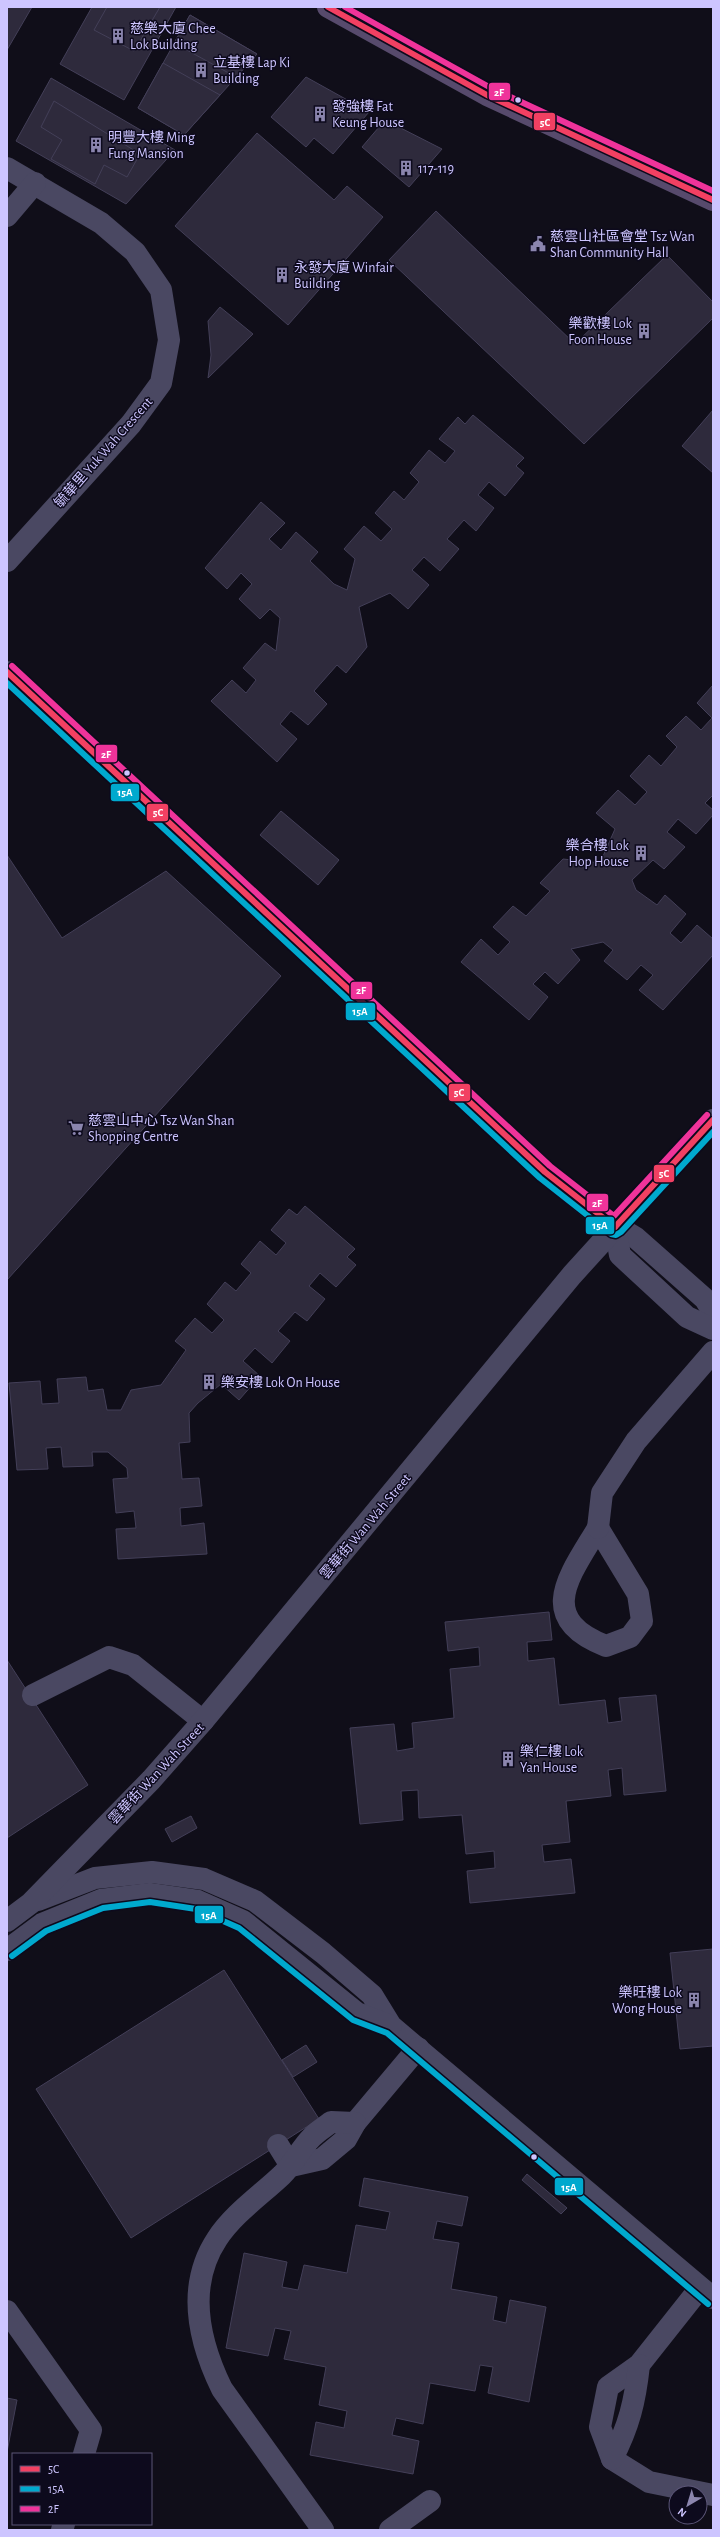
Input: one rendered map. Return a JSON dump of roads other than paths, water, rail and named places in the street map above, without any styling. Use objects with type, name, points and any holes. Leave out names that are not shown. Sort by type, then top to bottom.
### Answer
[{"type":"main road","points":[[328,7],[487,96],[713,200]]},
{"type":"street","name":"毓華里 Yuk Wah Crescent","points":[[7,168],[35,183],[100,223],[135,252],[161,290],[169,340],[161,383],[131,424],[7,561]]},
{"type":"street","points":[[13,209],[35,183]]},
{"type":"street","points":[[7,672],[545,1172],[615,1227],[636,1238],[705,1299],[713,1312]]},
{"type":"street","name":"雲華街 Wan Wah Street","points":[[7,1921],[31,1903],[151,1780],[203,1721],[572,1275],[713,1120]]},
{"type":"street","points":[[615,1227],[620,1255],[688,1317],[713,1328]]},
{"type":"street","points":[[598,1528],[638,1594],[642,1621],[630,1637],[606,1646],[585,1638],[568,1620],[564,1598],[569,1578],[598,1528],[602,1493],[636,1441],[713,1352]]},
{"type":"street","points":[[33,1696],[109,1657],[133,1665],[203,1721]]},
{"type":"street","points":[[31,1903],[95,1878],[152,1872],[204,1879],[255,1901],[323,1953],[372,1995],[391,2026]]},
{"type":"street","points":[[7,1950],[42,1924],[101,1900],[150,1894],[198,1901],[244,1921],[358,2013],[391,2026],[707,2293],[639,2365],[608,2387],[600,2427],[612,2459],[649,2482],[713,2495]]},
{"type":"street","points":[[323,2530],[222,2389],[205,2349],[199,2315],[199,2295],[202,2276],[217,2239],[226,2227],[291,2166],[312,2137],[331,2122],[355,2123],[418,2048]]},
{"type":"street","points":[[278,2145],[291,2166]]},
{"type":"street","points":[[7,2310],[91,2430],[84,2453]]},
{"type":"street","points":[[390,2530],[430,2500]]},
{"type":"place","name":"慈樂大廈 Chee Lok Building","points":[[118,36]]},
{"type":"place","name":"立基樓 Lap Ki Building","points":[[201,70]]},
{"type":"place","name":"發強樓 Fat Keung House","points":[[320,114]]},
{"type":"place","name":"明豐大樓 Ming Fung Mansion","points":[[96,145]]},
{"type":"place","name":"117-119","points":[[406,168]]},
{"type":"place","name":"慈雲山社區會堂 Tsz Wan Shan Community Hall","points":[[538,244]]},
{"type":"place","name":"永發大廈 Winfair Building","points":[[282,275]]},
{"type":"place","name":"樂歡樓 Lok Foon House","points":[[644,331]]},
{"type":"place","name":"樂合樓 Lok Hop House","points":[[641,853]]},
{"type":"place","name":"慈雲山中心 Tsz Wan Shan Shopping Centre","points":[[76,1128]]},
{"type":"place","name":"樂安樓 Lok On House","points":[[209,1382]]},
{"type":"place","name":"樂仁樓 Lok Yan House","points":[[508,1759]]},
{"type":"place","name":"樂旺樓 Lok Wong House","points":[[694,2000]]}]
